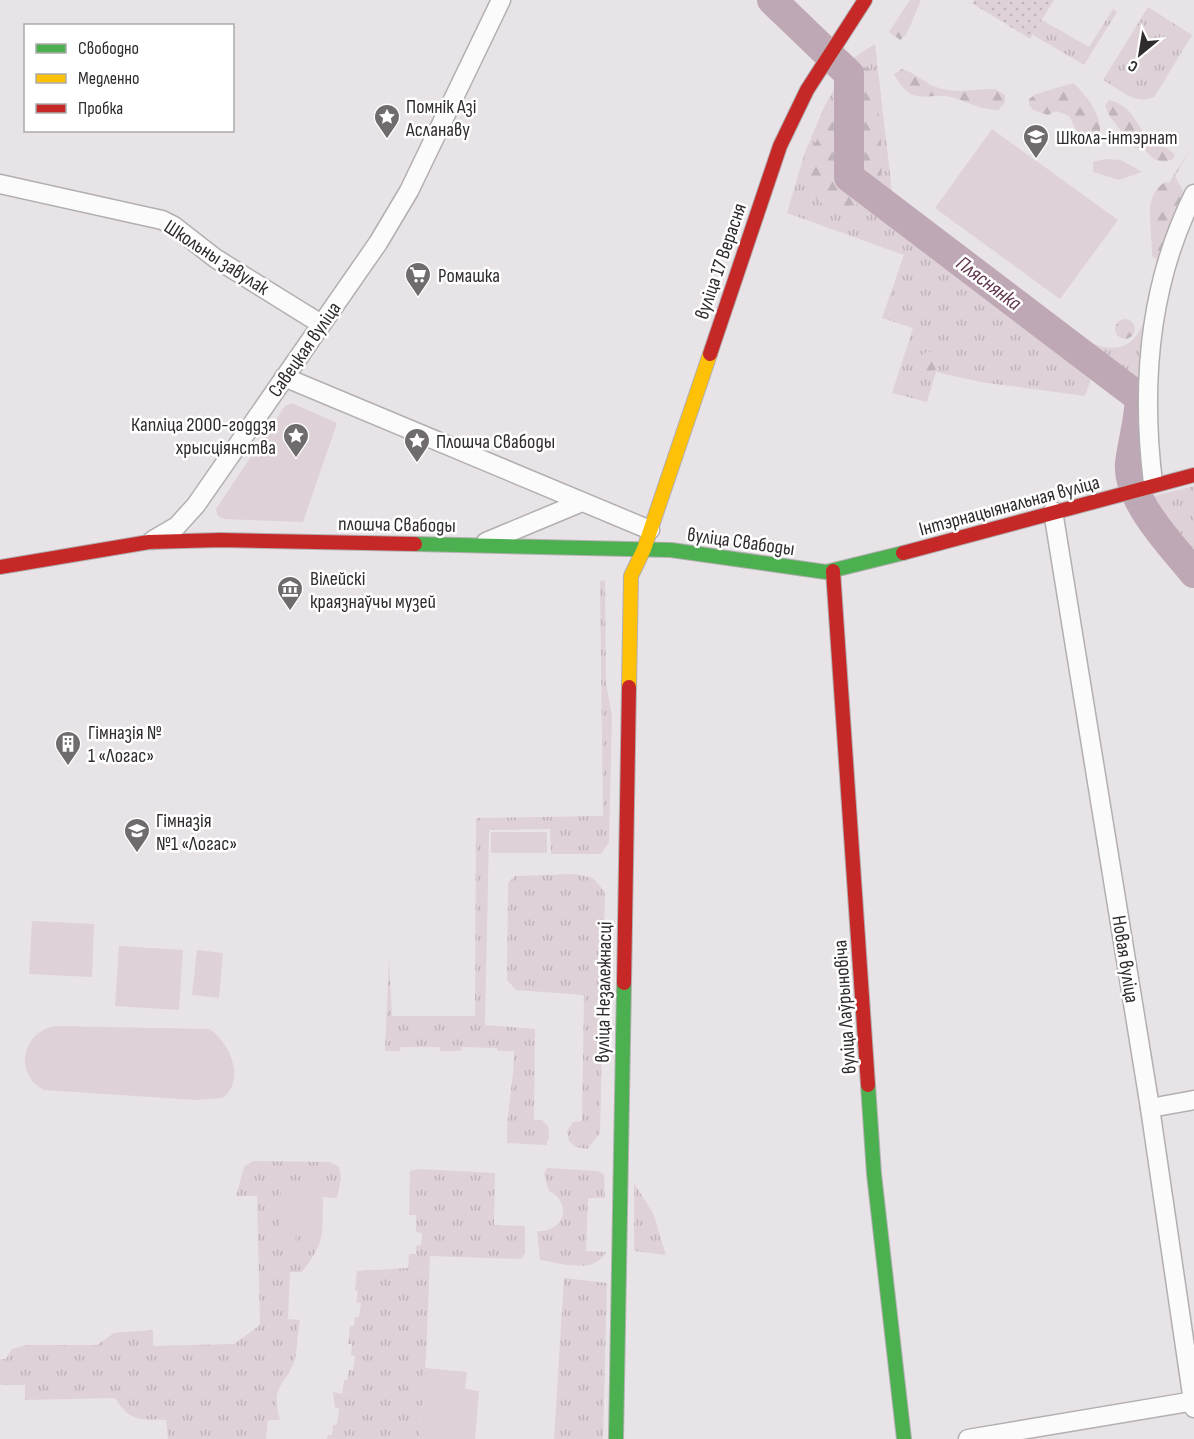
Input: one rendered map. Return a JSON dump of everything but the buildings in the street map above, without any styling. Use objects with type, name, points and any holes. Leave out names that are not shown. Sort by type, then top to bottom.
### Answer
[{"type":"main road","name":"вуліца 17 Верасня","points":[[644,549],[780,146],[807,90],[865,0]]},
{"type":"main road","name":"Інтэрнацыянальная вуліца","points":[[833,571],[972,536],[1150,484],[1194,475]]},
{"type":"main road","name":"плошча Свабоды","points":[[149,542],[220,540],[644,549]]},
{"type":"main road","name":"Савецкая вуліца","points":[[0,567],[149,542]]},
{"type":"main road","name":"вуліца Свабоды","points":[[644,549],[674,551],[819,572],[833,571]]},
{"type":"main road","name":"вуліца Незалежнасці","points":[[616,1439],[621,1276],[621,1070],[631,580],[644,549]]},
{"type":"main road","name":"вуліца Лаўрыновіча","points":[[833,571],[873,1174],[904,1439]]},
{"type":"street","name":"Савецкая вуліца","points":[[149,542],[177,526],[196,504],[378,243],[409,191],[501,0]]},
{"type":"street","name":"Школьны завулак","points":[[0,184],[162,220],[174,226],[215,258],[321,324]]},
{"type":"street","points":[[1150,484],[1146,428],[1149,349],[1161,288],[1185,212],[1194,194]]},
{"type":"street","points":[[284,377],[650,530]]},
{"type":"street","points":[[478,545],[582,502]]},
{"type":"street","points":[[196,504],[202,526],[220,540]]},
{"type":"street","name":"Новая вуліца","points":[[1053,511],[1150,1108],[1194,1404]]},
{"type":"street","points":[[1150,1108],[1194,1100]]},
{"type":"street","points":[[968,1439],[1194,1404]]},
{"type":"green space","points":[[910,0],[921,0],[906,35],[900,40],[889,32]]},
{"type":"green space","points":[[974,0],[1054,0],[1030,39],[972,3]]},
{"type":"green space","points":[[1148,7],[1192,35],[1155,96],[1142,99],[1128,96],[1103,80]]},
{"type":"green space","points":[[1113,9],[1117,12],[1084,65],[1033,35],[1042,20],[1089,47]]},
{"type":"green space","points":[[875,44],[893,200],[1080,339],[1095,345],[1120,347],[1133,339],[1143,324],[1150,304],[1154,281],[1164,196],[1173,176],[1194,144],[1175,176],[1187,198],[1170,228],[1145,462],[1141,471],[1132,475],[1130,465],[1139,424],[1140,398],[1117,381],[1091,379],[1085,396],[980,382],[936,372],[927,402],[892,393],[913,328],[882,318],[904,255],[787,213],[805,152],[826,103],[852,59]]},
{"type":"green space","points":[[863,67],[872,70],[874,79],[880,129],[882,177],[876,191],[864,201],[849,208],[834,209],[821,203],[804,185],[803,169],[809,149],[819,139],[830,109],[839,101],[846,105],[855,99],[856,77]]},
{"type":"green space","points":[[902,69],[946,90],[996,89],[1005,95],[1005,103],[998,110],[982,108],[948,96],[916,96],[901,86],[894,74]]},
{"type":"green space","points":[[1073,83],[1091,103],[1099,120],[1099,137],[1096,145],[1082,141],[1069,116],[1056,111],[1048,115],[1033,110],[1029,105],[1029,99],[1036,94]]},
{"type":"green space","points":[[1109,100],[1128,110],[1148,138],[1172,152],[1175,155],[1173,159],[1161,161],[1150,156],[1144,149],[1135,148],[1110,117],[1105,106]]},
{"type":"green space","points":[[992,129],[1118,220],[1060,299],[935,208]]},
{"type":"green space","points":[[1105,159],[1121,160],[1142,172],[1119,180],[1093,172],[1093,162]]},
{"type":"green space","points":[[1165,182],[1177,184],[1183,193],[1177,215],[1163,236],[1164,255],[1160,262],[1152,256],[1150,215],[1153,196]]},
{"type":"green space","points":[[1121,319],[1129,319],[1135,325],[1135,333],[1129,339],[1121,339],[1115,333],[1115,325]]},
{"type":"green space","points":[[929,352],[936,355],[939,362],[936,369],[929,372],[922,369],[919,362],[922,355]]},
{"type":"green space","points":[[292,403],[337,423],[303,522],[224,519],[218,516],[216,509],[285,406]]},
{"type":"green space","points":[[1194,486],[1194,573],[1138,500]]},
{"type":"green space","points":[[605,580],[606,683],[612,716],[609,842],[601,854],[551,854],[550,829],[489,830],[485,1025],[535,1029],[534,1120],[542,1120],[548,1126],[549,1137],[546,1145],[507,1143],[514,1051],[462,1047],[461,1051],[440,1051],[439,1047],[401,1047],[400,1051],[385,1051],[389,959],[392,1016],[475,1016],[476,818],[603,816],[600,581]]},
{"type":"green space","points":[[491,832],[547,832],[547,853],[491,853]]},
{"type":"green space","points":[[576,874],[593,878],[605,892],[600,1133],[587,1149],[576,1147],[569,1141],[567,1131],[573,1122],[582,1121],[584,995],[516,990],[507,980],[508,883],[515,876]]},
{"type":"green space","points":[[32,921],[94,924],[92,977],[29,974]]},
{"type":"green space","points":[[119,946],[183,950],[179,1010],[115,1006]]},
{"type":"green space","points":[[197,950],[223,953],[219,998],[192,995]]},
{"type":"green space","points":[[56,1026],[209,1029],[223,1042],[228,1052],[234,1072],[233,1082],[229,1091],[222,1098],[196,1100],[44,1090],[34,1083],[28,1074],[25,1064],[26,1054],[35,1036]]},
{"type":"green space","points":[[253,1161],[330,1162],[339,1167],[341,1178],[337,1198],[323,1197],[321,1237],[315,1253],[302,1272],[290,1272],[288,1319],[300,1320],[296,1353],[292,1367],[278,1391],[277,1408],[280,1420],[268,1420],[266,1439],[168,1439],[166,1420],[136,1418],[125,1411],[115,1398],[25,1400],[25,1385],[0,1385],[0,1359],[6,1359],[12,1349],[26,1345],[97,1345],[114,1333],[153,1330],[153,1346],[234,1344],[260,1325],[257,1196],[236,1196],[244,1167]]},
{"type":"green space","points":[[547,1168],[598,1171],[604,1174],[605,1198],[588,1198],[586,1251],[606,1252],[594,1263],[576,1266],[540,1260],[537,1231],[547,1230],[560,1222],[563,1209],[561,1202],[549,1191],[544,1174]]},
{"type":"green space","points":[[420,1169],[495,1173],[494,1225],[525,1226],[525,1253],[521,1259],[430,1256],[426,1357],[419,1439],[327,1439],[328,1435],[332,1435],[333,1425],[337,1425],[339,1408],[335,1408],[333,1392],[342,1394],[344,1380],[347,1380],[349,1370],[353,1370],[355,1356],[351,1355],[352,1344],[348,1344],[350,1326],[354,1326],[355,1317],[359,1317],[361,1303],[356,1302],[357,1271],[408,1268],[409,1254],[416,1254],[416,1246],[421,1245],[422,1233],[416,1232],[416,1215],[409,1215],[410,1171]]},
{"type":"green space","points":[[634,1183],[653,1213],[666,1255],[634,1251]]},
{"type":"green space","points":[[281,1184],[320,1185],[318,1235],[296,1234],[295,1250],[279,1249]]},
{"type":"green space","points":[[564,1278],[607,1283],[603,1439],[554,1439]]},
{"type":"green space","points":[[425,1368],[467,1372],[465,1389],[479,1391],[475,1439],[419,1439]]},
{"type":"waterway","name":"Пляснянка","points":[[772,0],[849,74],[849,177],[1140,398],[1130,463],[1135,492],[1163,536],[1194,573]]},
{"type":"traffic: fast","points":[[415,544],[671,550],[826,572],[903,553]]},
{"type":"traffic: fast","points":[[616,1439],[624,983]]},
{"type":"traffic: fast","points":[[868,1085],[874,1174],[904,1439]]},
{"type":"traffic: slow","points":[[629,687],[631,576],[644,549],[710,354]]},
{"type":"traffic: jam","points":[[710,354],[780,146],[807,90],[865,0]]},
{"type":"traffic: jam","points":[[903,553],[1194,475]]},
{"type":"traffic: jam","points":[[0,567],[149,542],[220,540],[415,544]]},
{"type":"traffic: jam","points":[[833,571],[868,1085]]},
{"type":"traffic: jam","points":[[624,983],[629,687]]},
{"type":"place","name":"Помнік Азі Асланаву","points":[[387,140]]},
{"type":"place","name":"Школа-інтэрнат","points":[[1036,160]]},
{"type":"place","name":"Ромашка","points":[[418,298]]},
{"type":"place","name":"Капліца 2000-годдзя хрысціянства","points":[[296,459]]},
{"type":"place","name":"Плошча Свабоды","points":[[417,464]]},
{"type":"place","name":"Вілейскі краязнаўчы музей","points":[[290,612]]},
{"type":"place","name":"Гімназія № 1 «Логас»","points":[[68,767]]},
{"type":"place","name":"Гімназія №1 «Логас»","points":[[137,854]]}]
